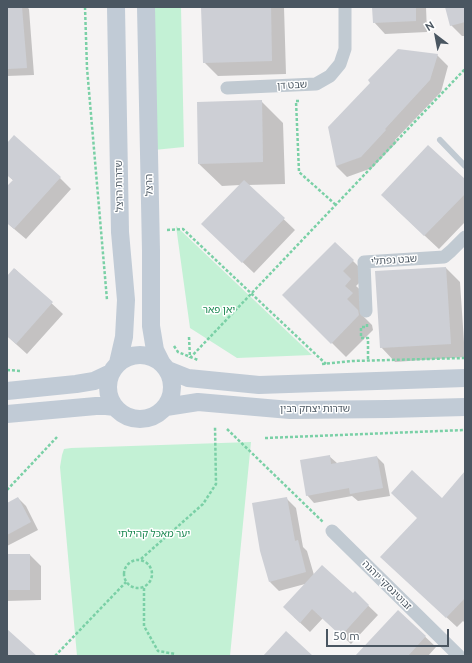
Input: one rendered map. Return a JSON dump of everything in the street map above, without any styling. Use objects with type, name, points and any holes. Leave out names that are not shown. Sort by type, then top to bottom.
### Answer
[{"type":"main road","name":"שדרות הרצל","points":[[115,368],[124,337],[126,300],[120,232],[116,7]]},
{"type":"main road","name":"הרצל","points":[[146,7],[151,326],[155,350],[165,366]]},
{"type":"main road","points":[[7,391],[94,381],[115,368],[126,358],[135,355],[153,357],[165,366],[188,378],[259,385],[465,378]]},
{"type":"main road","points":[[115,368],[108,382],[110,400],[120,413],[137,419],[147,419],[156,415],[166,407],[171,398],[173,389],[172,379],[165,366]]},
{"type":"main road","name":"שדרות יצחק רבין","points":[[166,407],[198,402],[290,410],[388,409],[465,406]]},
{"type":"main road","points":[[7,414],[96,406],[115,407]]},
{"type":"street","name":"שבט דן","points":[[227,88],[316,84],[330,76],[340,64],[345,48],[345,7]]},
{"type":"street","name":"שבט נפתלי","points":[[367,315],[364,262],[444,257],[465,237]]},
{"type":"street","name":"זבוטינסקי יוהנה","points":[[332,531],[459,656]]},
{"type":"lane","points":[[440,140],[465,166]]},
{"type":"path","points":[[85,7],[87,68],[103,268]]},
{"type":"path","points":[[190,358],[465,69]]},
{"type":"path","points":[[302,100],[296,101],[299,172],[336,205]]},
{"type":"path","points":[[150,231],[183,229],[345,382]]},
{"type":"path","points":[[367,315],[367,327],[361,327],[361,338],[368,338],[368,360]]},
{"type":"path","points":[[188,378],[190,358],[189,337]]},
{"type":"path","points":[[171,344],[178,352],[203,362]]},
{"type":"path","points":[[319,365],[368,360],[465,358]]},
{"type":"path","points":[[7,370],[24,372]]},
{"type":"path","points":[[144,588],[135,588],[130,586],[126,582],[124,570],[131,562],[141,559],[202,504],[216,484],[215,426]]},
{"type":"path","points":[[227,429],[332,531]]},
{"type":"path","points":[[265,438],[465,430]]},
{"type":"path","points":[[7,490],[57,437]]},
{"type":"path","points":[[141,559],[151,566],[153,572],[150,582],[144,588],[144,626],[158,651],[175,654],[175,656]]},
{"type":"path","points":[[54,656],[126,582]]},
{"type":"green space","points":[[149,7],[181,7],[184,147],[154,150]]},
{"type":"green space","name":"יאן פאר","points":[[176,226],[312,355],[237,358],[190,328]]},
{"type":"green space","name":"יער מאכל קהילתי","points":[[251,442],[230,656],[77,656],[60,467],[64,449]]},
{"type":"building","points":[[7,7],[22,7],[27,68],[7,69]]},
{"type":"building","points":[[201,7],[271,7],[272,61],[203,63]]},
{"type":"building","points":[[372,7],[416,7],[416,21],[373,23]]},
{"type":"building","points":[[445,7],[465,7],[465,22],[450,26]]},
{"type":"building","points":[[398,49],[438,54],[430,80],[361,157],[336,166],[328,127],[370,83],[368,80]]},
{"type":"building","points":[[262,100],[263,162],[198,164],[197,102]]},
{"type":"building","points":[[14,135],[61,177],[14,229],[7,223],[7,186],[13,180],[7,175],[7,143]]},
{"type":"building","points":[[428,145],[465,179],[465,194],[424,236],[381,195]]},
{"type":"building","points":[[244,180],[285,218],[242,263],[201,224]]},
{"type":"building","points":[[335,242],[354,260],[343,271],[351,279],[345,286],[353,293],[347,299],[358,310],[359,315],[331,344],[282,295]]},
{"type":"building","points":[[446,267],[451,344],[380,348],[375,271]]},
{"type":"building","points":[[14,268],[53,302],[16,344],[7,336],[7,276]]},
{"type":"building","points":[[330,455],[331,464],[377,456],[383,488],[350,494],[349,488],[306,496],[300,460]]},
{"type":"building","points":[[412,470],[442,498],[465,471],[465,598],[446,618],[380,557],[417,518],[391,493]]},
{"type":"building","points":[[18,497],[31,522],[7,535],[7,503]]},
{"type":"building","points":[[287,497],[295,541],[298,540],[306,572],[269,582],[260,551],[252,503]]},
{"type":"building","points":[[7,554],[30,554],[30,590],[7,590]]},
{"type":"building","points":[[322,565],[353,593],[355,591],[369,605],[341,636],[312,609],[300,623],[283,607]]},
{"type":"building","points":[[398,610],[426,636],[408,656],[355,656]]},
{"type":"building","points":[[7,629],[37,656],[7,656]]},
{"type":"building","points":[[286,631],[313,656],[263,656]]}]
